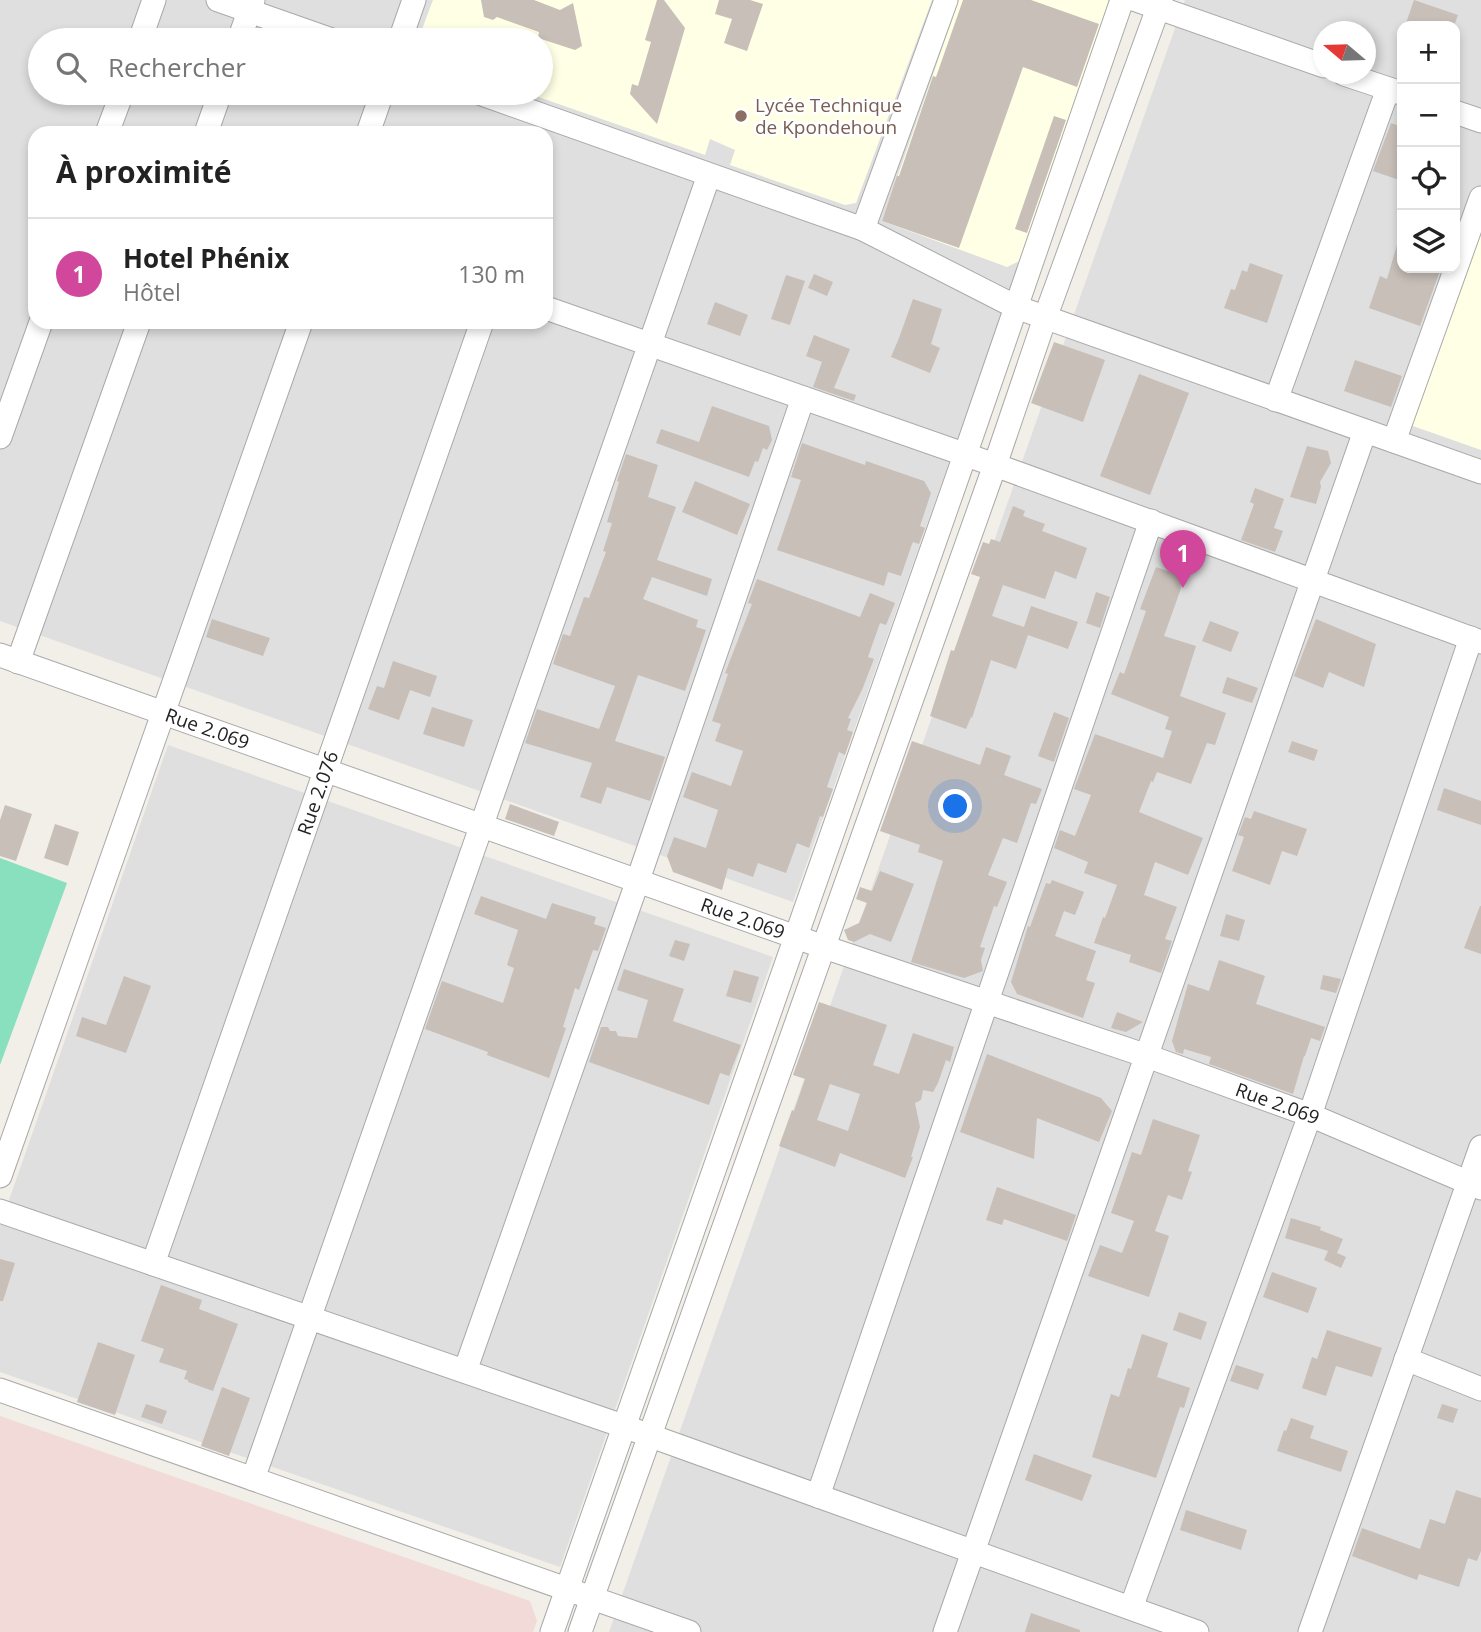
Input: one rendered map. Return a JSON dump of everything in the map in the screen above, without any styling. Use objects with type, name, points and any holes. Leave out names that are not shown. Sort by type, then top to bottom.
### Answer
[{"type":"street","points":[[144,28],[154,0]]},
{"type":"street","points":[[218,0],[251,5],[304,28]]},
{"type":"street","points":[[404,28],[414,0]]},
{"type":"street","points":[[863,229],[946,0]]},
{"type":"street","points":[[552,1632],[1122,0]]},
{"type":"street","points":[[1136,0],[1160,4],[1313,62]]},
{"type":"street","points":[[580,1632],[1045,318],[1160,4]]},
{"type":"street","points":[[243,28],[251,5]]},
{"type":"street","points":[[1276,400],[1395,91],[1374,84]]},
{"type":"street","points":[[110,126],[118,105]]},
{"type":"street","points":[[208,126],[216,105]]},
{"type":"street","points":[[370,126],[378,105]]},
{"type":"street","points":[[513,105],[863,229],[1016,307],[1045,318],[1481,472]]},
{"type":"street","points":[[1460,114],[1481,121]]},
{"type":"street","points":[[253,1479],[709,175]]},
{"type":"street","points":[[1394,441],[1481,198]]},
{"type":"street","points":[[553,310],[995,465],[1476,640],[1310,1115],[1131,1608]]},
{"type":"street","points":[[0,437],[39,329]]},
{"type":"street","points":[[9,659],[136,329]]},
{"type":"street","points":[[0,1176],[299,329]]},
{"type":"street","name":"Rue 2.076","points":[[153,1264],[480,329]]},
{"type":"street","points":[[465,1371],[638,880],[803,398]]},
{"type":"street","points":[[946,1632],[1365,430]]},
{"type":"street","points":[[818,1496],[1151,521]]},
{"type":"street","name":"Rue 2.069","points":[[9,659],[824,947],[1147,1056],[1310,1115],[1474,1186]]},
{"type":"street","points":[[1310,1632],[1406,1359],[1474,1186],[1481,1147]]},
{"type":"street","points":[[0,1212],[623,1426],[1197,1632]]},
{"type":"street","points":[[1406,1359],[1481,1389]]},
{"type":"street","points":[[0,1390],[689,1632]]},
{"type":"shaded area","points":[[0,0],[1113,0],[793,902],[0,621]]},
{"type":"shaded area","name":"Lycée Technique de Kpondehoun","points":[[433,0],[932,0],[856,203],[845,205],[730,165],[735,150],[710,139],[705,155],[553,102],[553,28],[422,28]]},
{"type":"shaded area","points":[[959,0],[1108,0],[1111,9],[1022,260],[1007,267],[882,221]]},
{"type":"shaded area","points":[[1185,0],[1481,0],[1481,1632],[609,1632]]},
{"type":"shaded area","points":[[1481,228],[1481,450],[1410,425]]},
{"type":"shaded area","points":[[168,745],[773,957],[560,1567],[0,1372],[0,1226]]},
{"type":"shaded area","points":[[0,1416],[530,1601],[537,1621],[533,1632],[0,1632]]},
{"type":"green space","points":[[0,858],[67,883],[0,1065]]},
{"type":"building","points":[[481,0],[534,0],[560,10],[573,3],[582,46],[575,50],[553,43],[553,28],[528,28],[497,17],[493,20],[484,17]]},
{"type":"building","points":[[657,0],[664,0],[685,28],[657,124],[630,94],[632,84],[638,86],[651,42],[645,40]]},
{"type":"building","points":[[719,0],[750,0],[763,4],[747,51],[724,43],[732,19],[715,14]]},
{"type":"building","points":[[963,0],[1031,0],[1099,24],[1077,87],[1023,67],[959,248],[882,221]]},
{"type":"building","points":[[1414,0],[1458,15],[1456,21],[1407,21]]},
{"type":"building","points":[[1054,116],[1066,120],[1027,233],[1015,229]]},
{"type":"building","points":[[1391,123],[1397,125],[1397,179],[1373,171]]},
{"type":"building","points":[[1397,245],[1397,273],[1439,273],[1420,326],[1369,308],[1380,276],[1387,279]]},
{"type":"building","points":[[1250,263],[1283,275],[1267,323],[1224,308],[1231,289],[1235,290],[1242,270],[1247,272]]},
{"type":"building","points":[[814,274],[833,282],[827,296],[808,288]]},
{"type":"building","points":[[786,275],[805,281],[790,325],[771,319]]},
{"type":"building","points":[[913,299],[942,309],[931,344],[940,348],[930,373],[891,357]]},
{"type":"building","points":[[715,302],[748,315],[740,336],[707,324]]},
{"type":"building","points":[[814,335],[850,349],[834,388],[856,395],[854,401],[813,387],[822,362],[806,356]]},
{"type":"building","points":[[1054,342],[1105,360],[1083,422],[1031,403]]},
{"type":"building","points":[[1355,360],[1402,376],[1391,407],[1344,391]]},
{"type":"building","points":[[1139,374],[1189,393],[1150,495],[1100,476]]},
{"type":"building","points":[[712,406],[769,426],[772,440],[767,450],[763,448],[749,477],[656,443],[661,429],[699,442]]},
{"type":"building","points":[[802,443],[865,465],[866,461],[924,481],[931,493],[920,526],[925,528],[919,544],[912,544],[901,576],[888,572],[884,586],[777,550],[801,480],[791,477]]},
{"type":"building","points":[[1307,446],[1328,451],[1331,463],[1320,482],[1316,504],[1290,497]]},
{"type":"building","points":[[626,454],[658,465],[648,497],[676,507],[657,560],[712,579],[707,596],[652,577],[643,599],[698,620],[696,627],[706,630],[685,691],[638,675],[615,741],[665,757],[650,801],[607,787],[601,804],[580,797],[592,763],[525,743],[537,709],[599,729],[615,686],[553,664],[563,634],[570,636],[584,597],[589,598],[606,552],[603,551],[612,523],[607,522]]},
{"type":"building","points":[[695,481],[750,504],[737,535],[682,512]]},
{"type":"building","points":[[1255,488],[1284,499],[1274,528],[1283,531],[1275,552],[1241,540],[1254,504],[1250,502]]},
{"type":"building","points":[[1013,506],[1025,511],[1023,516],[1045,524],[1042,531],[1087,548],[1076,579],[1055,571],[1045,599],[1003,585],[992,616],[1024,627],[1031,606],[1078,622],[1068,649],[1028,635],[1016,669],[991,660],[966,729],[930,716],[951,650],[954,651],[980,577],[971,574],[983,542],[989,544],[991,539],[1000,542]]},
{"type":"building","points":[[1156,567],[1185,577],[1164,636],[1196,646],[1180,696],[1226,713],[1215,745],[1207,743],[1191,784],[1157,772],[1139,812],[1203,838],[1188,875],[1155,862],[1144,895],[1177,907],[1165,939],[1172,941],[1161,973],[1129,962],[1131,955],[1094,943],[1117,885],[1084,873],[1088,862],[1054,848],[1060,830],[1075,836],[1091,795],[1074,789],[1095,734],[1163,758],[1172,731],[1165,729],[1169,717],[1111,694],[1120,672],[1124,674],[1146,611],[1140,609]]},
{"type":"building","points":[[757,579],[860,617],[870,593],[895,603],[886,625],[880,623],[868,657],[874,659],[848,718],[851,719],[847,730],[853,732],[845,755],[839,752],[827,787],[833,789],[809,848],[797,843],[786,873],[758,863],[753,877],[728,868],[722,890],[673,872],[667,856],[674,837],[706,848],[718,810],[683,797],[692,772],[731,786],[743,751],[715,741],[721,724],[712,721],[728,674],[725,673],[752,604],[748,603]]},
{"type":"building","points":[[1096,592],[1110,597],[1100,628],[1086,623]]},
{"type":"building","points":[[212,619],[270,638],[263,656],[206,637]]},
{"type":"building","points":[[1316,619],[1376,644],[1364,687],[1329,672],[1323,688],[1294,676]]},
{"type":"building","points":[[1210,621],[1239,632],[1231,652],[1202,641]]},
{"type":"building","points":[[393,661],[437,676],[430,697],[410,690],[399,720],[368,709],[377,686],[384,688]]},
{"type":"building","points":[[1227,677],[1258,688],[1252,703],[1222,693]]},
{"type":"building","points":[[432,707],[473,720],[464,747],[423,734]]},
{"type":"building","points":[[1054,712],[1069,718],[1054,762],[1038,756]]},
{"type":"building","points":[[912,741],[980,765],[986,747],[1011,756],[1004,775],[1042,789],[1036,804],[1031,803],[1017,843],[1003,838],[988,875],[1007,882],[997,907],[994,906],[980,947],[985,948],[981,960],[983,971],[964,978],[911,962],[943,861],[918,852],[920,845],[880,831]]},
{"type":"building","points":[[1292,741],[1318,750],[1314,761],[1288,752]]},
{"type":"building","points":[[1444,788],[1481,801],[1481,825],[1437,810]]},
{"type":"building","points":[[510,804],[559,822],[554,836],[505,819]]},
{"type":"building","points":[[5,805],[32,814],[16,861],[0,856],[0,820]]},
{"type":"building","points":[[1254,811],[1307,829],[1297,856],[1282,851],[1270,885],[1232,871],[1244,837],[1238,835],[1245,817],[1251,819]]},
{"type":"building","points":[[55,824],[79,832],[68,866],[44,858]]},
{"type":"building","points":[[880,871],[914,884],[891,942],[870,934],[854,942],[848,940],[844,930],[859,923],[867,903],[856,899],[860,887],[872,891]]},
{"type":"building","points":[[1052,880],[1084,892],[1075,915],[1064,911],[1055,936],[1096,951],[1086,980],[1095,983],[1083,1018],[1017,994],[1011,982],[1028,926],[1030,927],[1046,883],[1050,884]]},
{"type":"building","points":[[481,896],[546,919],[552,903],[596,917],[594,924],[606,928],[598,951],[593,950],[579,990],[575,988],[563,1027],[566,1028],[549,1078],[425,1029],[442,981],[503,1003],[514,968],[507,965],[518,930],[474,914]]},
{"type":"building","points":[[1481,906],[1481,954],[1464,948]]},
{"type":"building","points":[[1226,914],[1245,920],[1239,941],[1220,936]]},
{"type":"building","points":[[675,940],[690,944],[684,961],[669,956]]},
{"type":"building","points":[[1219,960],[1265,976],[1256,1004],[1325,1027],[1320,1041],[1311,1038],[1293,1094],[1209,1064],[1211,1057],[1184,1049],[1183,1054],[1176,1052],[1172,1041],[1188,984],[1209,991]]},
{"type":"building","points":[[624,969],[684,989],[673,1021],[741,1045],[729,1076],[720,1073],[709,1105],[589,1062],[601,1027],[616,1031],[618,1036],[637,1038],[648,1000],[617,990]]},
{"type":"building","points":[[734,970],[759,977],[751,1003],[726,996]]},
{"type":"building","points":[[1323,975],[1341,979],[1336,993],[1320,989]]},
{"type":"building","points":[[124,976],[151,986],[126,1053],[76,1036],[82,1017],[106,1025]]},
{"type":"building","points":[[819,1002],[887,1025],[873,1065],[899,1074],[913,1033],[954,1047],[950,1062],[946,1060],[933,1092],[923,1090],[921,1100],[915,1103],[920,1127],[905,1178],[840,1153],[835,1167],[779,1146],[805,1079],[793,1075]],"holes":[[[830,1084],[860,1094],[848,1131],[817,1120]]]},
{"type":"building","points":[[1117,1012],[1143,1022],[1126,1032],[1111,1028]]},
{"type":"building","points":[[987,1054],[1101,1098],[1112,1111],[1099,1142],[1037,1118],[1034,1159],[960,1132]]},
{"type":"building","points":[[1153,1119],[1200,1135],[1188,1171],[1192,1172],[1182,1200],[1168,1195],[1155,1231],[1169,1236],[1149,1297],[1088,1276],[1100,1245],[1122,1253],[1134,1221],[1111,1213],[1132,1152],[1141,1155]]},
{"type":"building","points":[[997,1187],[1076,1215],[1067,1241],[1004,1219],[1002,1225],[986,1220]]},
{"type":"building","points":[[1291,1218],[1321,1227],[1320,1230],[1343,1239],[1337,1253],[1346,1257],[1341,1268],[1324,1260],[1328,1251],[1285,1238]]},
{"type":"building","points":[[0,1259],[15,1263],[3,1301],[0,1301]]},
{"type":"building","points":[[1272,1272],[1317,1288],[1308,1313],[1263,1297]]},
{"type":"building","points":[[161,1285],[202,1300],[199,1309],[238,1324],[213,1391],[184,1379],[187,1371],[159,1362],[164,1349],[141,1341]]},
{"type":"building","points":[[1179,1312],[1207,1322],[1201,1340],[1173,1330]]},
{"type":"building","points":[[1327,1330],[1382,1348],[1372,1377],[1336,1366],[1326,1396],[1302,1388],[1312,1357],[1317,1359]]},
{"type":"building","points":[[1142,1334],[1168,1343],[1157,1377],[1190,1388],[1184,1408],[1180,1407],[1156,1478],[1092,1457],[1111,1394],[1119,1397]]},
{"type":"building","points":[[98,1342],[135,1355],[115,1415],[77,1402]]},
{"type":"building","points":[[1236,1365],[1264,1374],[1258,1390],[1230,1381]]},
{"type":"building","points":[[222,1387],[250,1398],[229,1456],[201,1446]]},
{"type":"building","points":[[146,1404],[167,1411],[162,1424],[141,1417]]},
{"type":"building","points":[[1442,1404],[1458,1409],[1453,1423],[1437,1418]]},
{"type":"building","points":[[1291,1418],[1314,1426],[1310,1438],[1348,1451],[1341,1472],[1277,1451]]},
{"type":"building","points":[[1034,1454],[1092,1475],[1082,1501],[1025,1480]]},
{"type":"building","points":[[1456,1490],[1481,1498],[1481,1551],[1477,1561],[1468,1558],[1459,1587],[1419,1574],[1417,1580],[1352,1556],[1362,1528],[1420,1549],[1430,1519],[1445,1524]]},
{"type":"building","points":[[1186,1510],[1247,1530],[1241,1550],[1180,1530]]},
{"type":"building","points":[[1031,1613],[1080,1630],[1080,1632],[1025,1632]]},
{"type":"place","name":"Lycée Technique de Kpondehoun","points":[[741,116]]},
{"type":"place","name":"Hotel Phénix","points":[[1183,588]]}]
